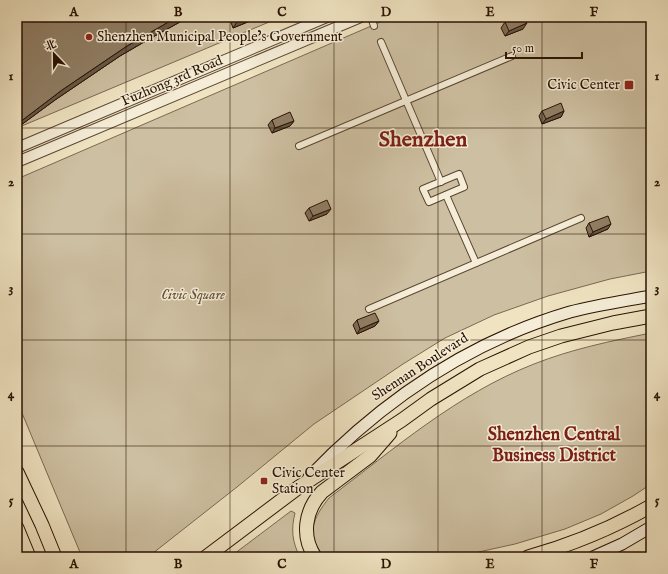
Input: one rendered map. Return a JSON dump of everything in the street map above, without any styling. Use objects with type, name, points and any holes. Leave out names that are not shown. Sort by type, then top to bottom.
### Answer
[{"type":"main road","name":"Shennan Boulevard","points":[[299,487],[330,455],[384,408],[469,352],[503,336],[553,318],[594,307],[651,296]]},
{"type":"main road","name":"Shennan Boulevard","points":[[206,557],[299,487],[402,420],[456,382],[504,358],[561,336],[651,316]]},
{"type":"main road","points":[[634,319],[651,320]]},
{"type":"main road","points":[[315,557],[309,545],[307,522],[310,509],[315,500],[322,492],[370,456],[402,420]]},
{"type":"main road","points":[[17,472],[55,557]]},
{"type":"main road","points":[[528,557],[590,536],[632,517],[651,506]]},
{"type":"main road","points":[[42,525],[63,557]]},
{"type":"main road","points":[[593,557],[622,544],[651,527]]},
{"type":"main road","points":[[17,528],[29,557]]},
{"type":"street","name":"Fuzhong 3rd Road","points":[[17,148],[327,17]]},
{"type":"street","name":"Fuzhong 3rd Road","points":[[17,162],[361,17]]},
{"type":"street","points":[[370,17],[374,26]]},
{"type":"street","points":[[381,42],[441,182]]},
{"type":"street","points":[[299,146],[512,56]]},
{"type":"street","points":[[459,174],[464,187],[428,202],[423,189],[441,182],[459,174]]},
{"type":"street","points":[[446,195],[476,263]]},
{"type":"street","points":[[369,309],[581,218]]},
{"type":"green space","points":[[17,17],[281,17],[17,128]]},
{"type":"green space","name":"Civic Square","points":[[392,17],[651,17],[651,271],[610,279],[548,296],[494,315],[445,338],[403,364],[314,424],[148,557],[82,557],[17,401],[17,179]]},
{"type":"green space","points":[[651,333],[651,484],[633,496],[601,514],[565,529],[515,544],[456,557],[323,557],[317,549],[314,541],[313,527],[323,505],[329,498],[402,442],[452,407],[506,376],[534,364],[592,346]]},
{"type":"green space","points":[[291,511],[295,513],[293,535],[295,546],[300,557],[230,557]]},
{"type":"building","points":[[17,17],[177,17],[127,46],[62,90],[20,122],[17,115]]},
{"type":"building","points":[[518,17],[524,17],[527,23],[509,31],[505,22]]},
{"type":"building","points":[[561,103],[564,111],[546,119],[542,111]]},
{"type":"building","points":[[290,112],[294,121],[275,128],[272,120]]},
{"type":"building","points":[[327,200],[331,209],[313,216],[309,208]]},
{"type":"building","points":[[608,216],[611,224],[593,232],[589,223]]},
{"type":"building","points":[[375,313],[379,321],[360,329],[357,320]]},
{"type":"place","name":"Shenzhen Municipal People’s Government","points":[[89,37]]},
{"type":"place","name":"Civic Center","points":[[629,85]]},
{"type":"place","name":"Civic Center Station","points":[[264,481]]},
{"type":"district","name":"Shenzhen","points":[[423,140]]},
{"type":"district","name":"Shenzhen Central Business District","points":[[554,445]]}]
